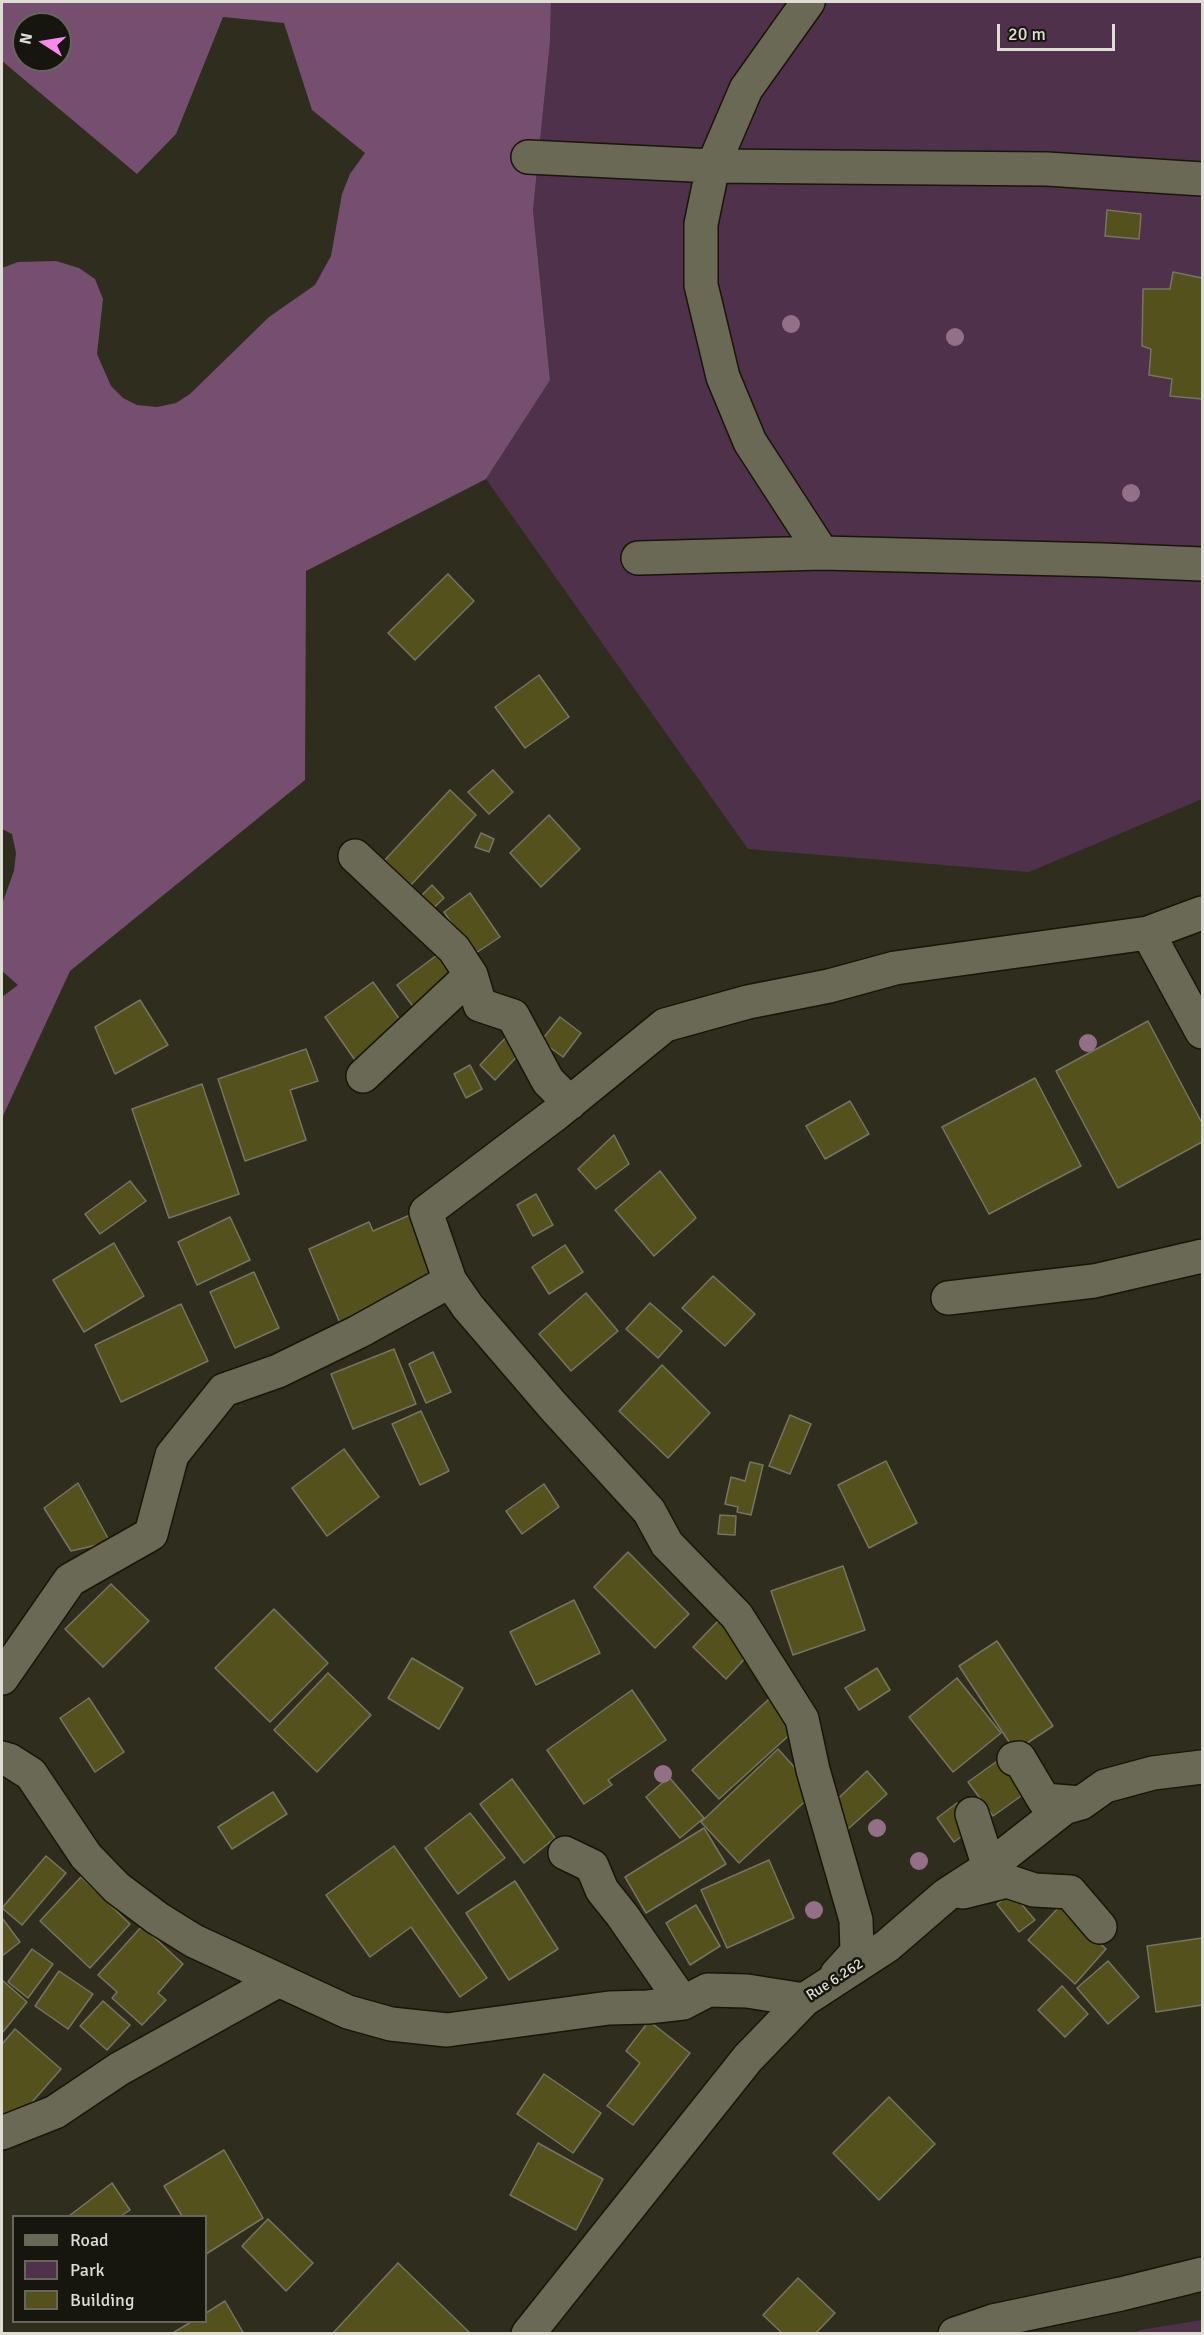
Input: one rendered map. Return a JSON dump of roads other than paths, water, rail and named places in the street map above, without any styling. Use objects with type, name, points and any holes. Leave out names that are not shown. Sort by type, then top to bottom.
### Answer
[{"type":"street","points":[[808,2],[747,89],[713,166],[701,224],[701,285],[723,377],[750,442],[822,554]]},
{"type":"street","points":[[528,157],[713,166],[1047,169],[1203,179]]},
{"type":"street","points":[[638,558],[822,554],[1203,564]]},
{"type":"street","points":[[355,856],[454,949],[471,975],[480,1005],[513,1017],[548,1081],[570,1103]]},
{"type":"street","points":[[2,1758],[31,1774],[86,1856],[117,1888],[157,1918],[194,1941],[348,2012],[391,2024],[447,2030],[609,2008],[683,2003],[708,1990],[815,1993],[857,1952],[856,1920],[813,1770],[802,1719],[737,1616],[667,1544],[650,1511],[553,1406],[468,1307],[450,1281],[426,1212],[570,1103],[665,1025],[748,1002],[829,986],[895,968],[1148,933],[1203,914]]},
{"type":"street","points":[[1148,933],[1203,1032]]},
{"type":"street","points":[[363,1076],[471,975]]},
{"type":"street","points":[[948,1298],[1094,1281],[1203,1256]]},
{"type":"street","points":[[2,1678],[70,1580],[151,1534],[172,1455],[224,1390],[278,1371],[358,1332],[450,1281]]},
{"type":"street","points":[[1014,1759],[1019,1758],[1044,1800],[1081,1803]]},
{"type":"street","name":"Rue 6.262","points":[[528,2334],[748,2058],[815,1993],[887,1946],[946,1895],[989,1867],[1064,1808],[1081,1803],[1106,1786],[1153,1773],[1203,1767]]},
{"type":"street","points":[[972,1814],[989,1867]]},
{"type":"street","points":[[565,1853],[592,1866],[602,1890],[683,2003]]},
{"type":"street","points":[[946,1895],[1007,1881],[1034,1890],[1070,1892],[1100,1927]]},
{"type":"street","points":[[2,2133],[55,2112],[119,2069],[279,1980]]},
{"type":"street","points":[[955,2334],[993,2321],[1203,2274]]}]
